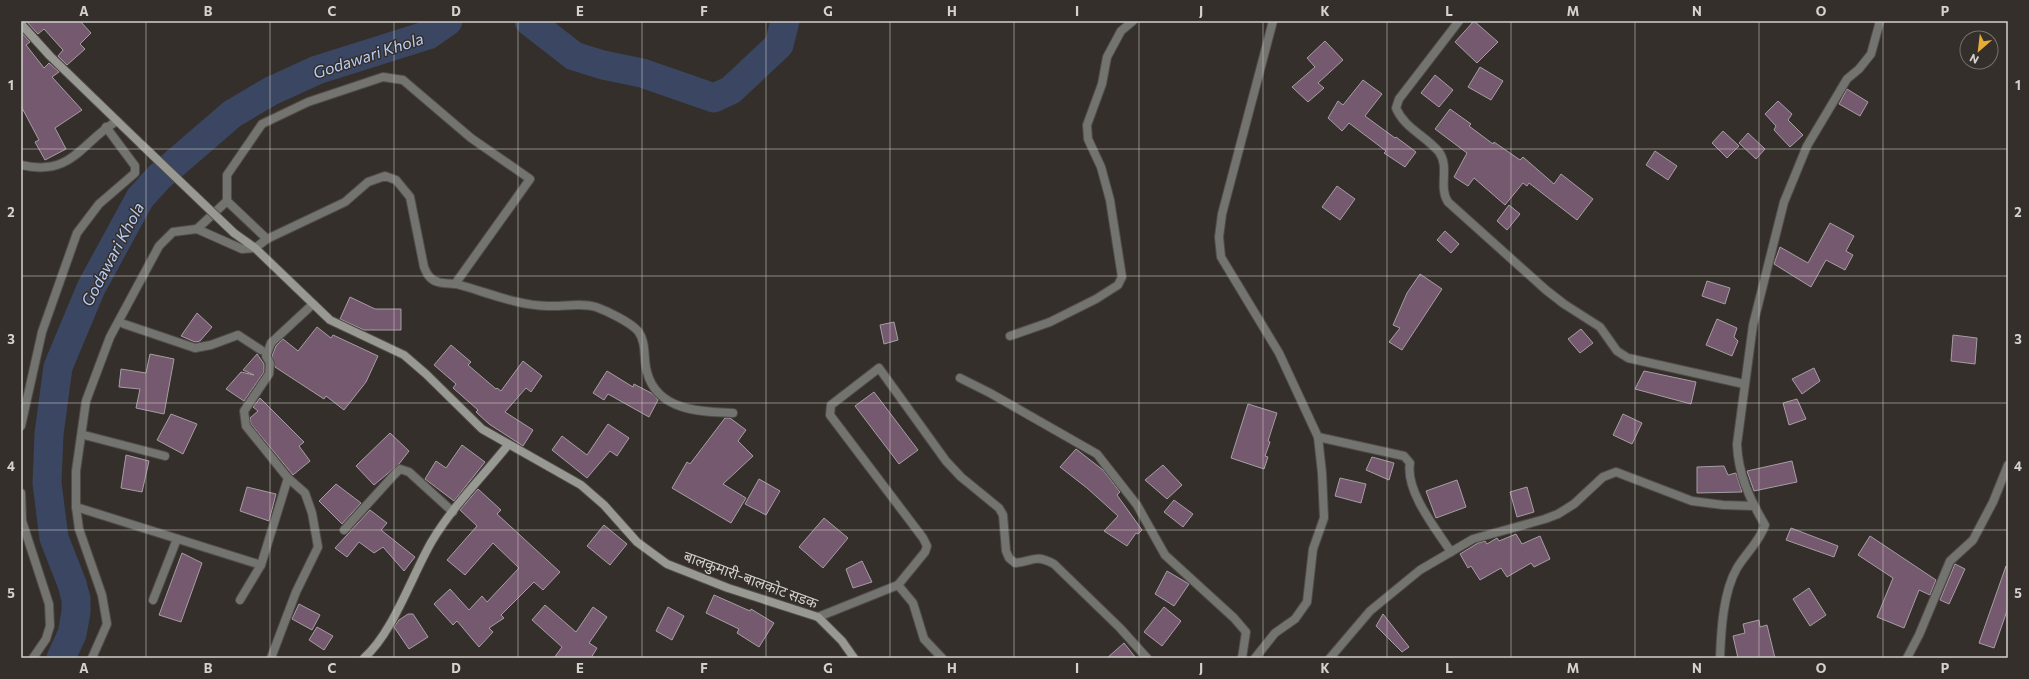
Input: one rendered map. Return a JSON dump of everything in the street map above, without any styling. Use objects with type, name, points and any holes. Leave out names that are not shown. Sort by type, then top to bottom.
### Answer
[{"type":"main road","points":[[21,24],[50,56],[117,121]]},
{"type":"main road","name":"बालकुमारी-बालकोट सडक","points":[[117,121],[234,233],[254,248],[330,320],[404,355],[426,374],[482,429],[508,446],[581,485],[604,505],[637,542],[667,564],[728,588],[818,617],[842,641],[854,658]]},
{"type":"main road","points":[[364,658],[374,649],[385,632],[432,540],[453,512],[508,446]]},
{"type":"street","points":[[1010,336],[1050,322],[1096,299],[1118,285],[1122,277],[1110,200],[1101,167],[1088,139],[1087,125],[1102,84],[1107,57],[1121,31],[1133,21]]},
{"type":"street","points":[[1255,658],[1276,633],[1294,620],[1307,602],[1313,549],[1324,518],[1318,437],[1279,353],[1221,257],[1219,237],[1222,214],[1273,21]]},
{"type":"street","points":[[1460,21],[1399,100],[1396,108],[1399,116],[1406,125],[1438,152],[1443,160],[1443,191],[1448,202],[1546,290],[1564,304],[1600,327],[1617,351],[1628,358],[1744,384]]},
{"type":"street","points":[[1720,658],[1722,627],[1730,584],[1737,569],[1763,533],[1765,525],[1754,506],[1737,460],[1737,444],[1744,384],[1753,325],[1784,202],[1807,146],[1847,79],[1859,69],[1871,54],[1880,21]]},
{"type":"street","points":[[197,229],[227,201],[228,176],[262,124],[308,102],[383,77],[402,80],[471,138],[530,179],[455,284]]},
{"type":"street","points":[[21,165],[48,168],[67,161],[85,149],[106,127],[117,121]]},
{"type":"street","points":[[21,426],[42,332],[77,233],[99,204],[135,173],[135,166],[106,127]]},
{"type":"street","points":[[92,658],[107,624],[102,595],[79,529],[76,507],[76,471],[86,401],[110,337],[159,246],[173,232],[197,229],[242,249],[254,248],[267,239],[345,202],[368,182],[385,176],[396,180],[410,197],[424,267],[428,276],[438,282],[455,284],[521,303],[548,306],[573,304],[595,307],[616,316],[638,331],[644,348],[647,372],[653,386],[665,399],[686,409],[733,413]]},
{"type":"street","points":[[227,201],[267,239]]},
{"type":"street","points":[[271,658],[296,592],[318,547],[312,513],[305,493],[288,478],[246,426],[244,411],[269,374],[270,363],[266,356],[271,343],[313,304]]},
{"type":"street","points":[[124,324],[195,348],[211,345],[238,335],[261,350]]},
{"type":"street","points":[[818,617],[898,585],[925,552],[927,546],[923,538],[830,415],[832,405],[879,368],[946,461],[961,477],[999,508],[1003,515],[1006,551],[1009,558],[1015,563],[1031,558],[1044,559],[1054,564],[1120,628],[1147,658]]},
{"type":"street","points":[[960,378],[990,393],[1097,454],[1138,505],[1165,555],[1234,618],[1246,632],[1242,658]]},
{"type":"street","points":[[84,435],[165,456]]},
{"type":"street","points":[[1318,437],[1404,456],[1410,463],[1408,473],[1416,495],[1451,552]]},
{"type":"street","points":[[1907,658],[1919,635],[1950,561],[1973,540],[1993,502],[2008,465]]},
{"type":"street","points":[[344,530],[400,469],[409,472],[453,512]]},
{"type":"street","points":[[1330,658],[1370,611],[1420,570],[1473,539],[1558,514],[1574,504],[1603,477],[1616,472],[1692,501],[1723,505],[1754,506]]},
{"type":"street","points":[[240,600],[261,566],[288,478]]},
{"type":"street","points":[[21,493],[22,521],[49,604],[50,626],[46,639],[33,658]]},
{"type":"street","points":[[76,507],[261,566]]},
{"type":"street","points":[[153,600],[177,539]]},
{"type":"street","points":[[898,585],[913,603],[924,639],[942,658]]},
{"type":"building","points":[[26,21],[80,21],[91,33],[80,44],[85,49],[67,65],[58,56],[63,50],[44,29],[38,34]]},
{"type":"building","points":[[1474,21],[1498,42],[1477,63],[1455,42]]},
{"type":"building","points":[[21,32],[30,42],[26,45],[44,68],[49,63],[59,72],[52,77],[82,110],[55,128],[66,149],[45,160],[35,142],[39,140],[21,106]]},
{"type":"building","points":[[1325,41],[1343,60],[1318,83],[1324,88],[1308,102],[1292,87],[1315,67],[1307,58]]},
{"type":"building","points":[[1480,67],[1503,81],[1491,100],[1468,87]]},
{"type":"building","points":[[1435,75],[1453,90],[1439,107],[1421,93]]},
{"type":"building","points":[[1363,80],[1382,94],[1365,116],[1416,152],[1405,167],[1384,153],[1386,151],[1349,123],[1342,131],[1328,118],[1338,101],[1343,105]]},
{"type":"building","points":[[1847,89],[1868,102],[1860,116],[1839,104]]},
{"type":"building","points":[[1778,101],[1792,114],[1788,120],[1803,135],[1790,147],[1774,130],[1776,126],[1765,114]]},
{"type":"building","points":[[1450,109],[1471,124],[1469,126],[1493,144],[1494,142],[1520,160],[1523,157],[1554,184],[1561,174],[1593,199],[1577,220],[1529,183],[1527,186],[1523,183],[1505,205],[1474,178],[1468,186],[1454,177],[1467,153],[1435,129]]},
{"type":"building","points":[[1723,131],[1739,146],[1727,158],[1712,143]]},
{"type":"building","points":[[1748,133],[1765,149],[1756,159],[1739,143]]},
{"type":"building","points":[[1655,151],[1677,166],[1668,180],[1646,165]]},
{"type":"building","points":[[1337,186],[1355,199],[1340,220],[1322,207]]},
{"type":"building","points":[[1509,205],[1520,214],[1507,230],[1497,221]]},
{"type":"building","points":[[1830,223],[1854,236],[1846,251],[1853,255],[1845,270],[1826,260],[1811,287],[1774,264],[1780,247],[1808,263]]},
{"type":"building","points":[[1445,231],[1459,244],[1451,253],[1437,240]]},
{"type":"building","points":[[1420,274],[1442,289],[1402,350],[1389,342],[1400,328],[1393,325],[1407,293]]},
{"type":"building","points":[[1707,281],[1730,288],[1725,304],[1702,296]]},
{"type":"building","points":[[350,297],[375,309],[401,309],[401,330],[364,330],[340,319]]},
{"type":"building","points":[[197,313],[212,327],[200,341],[195,342],[181,336]]},
{"type":"building","points":[[1717,319],[1737,328],[1734,337],[1738,341],[1732,356],[1706,345]]},
{"type":"building","points":[[894,322],[898,340],[884,344],[880,325]]},
{"type":"building","points":[[317,327],[331,338],[333,335],[378,356],[366,382],[344,410],[326,396],[324,399],[275,367],[272,356],[276,346],[283,339],[298,351]]},
{"type":"building","points":[[1581,329],[1593,343],[1580,353],[1568,339]]},
{"type":"building","points":[[1953,335],[1977,338],[1975,364],[1951,361]]},
{"type":"building","points":[[451,345],[471,362],[468,365],[496,389],[497,388],[501,391],[523,361],[542,376],[531,392],[526,388],[505,412],[533,430],[523,446],[489,424],[476,412],[478,410],[453,388],[456,384],[434,365]]},
{"type":"building","points":[[150,354],[174,359],[164,414],[136,408],[140,389],[119,387],[121,369],[146,373]]},
{"type":"building","points":[[257,354],[264,364],[264,372],[244,401],[226,389],[241,372],[254,375],[243,370]]},
{"type":"building","points":[[1814,368],[1820,381],[1802,394],[1792,379]]},
{"type":"building","points":[[607,371],[633,387],[634,384],[653,394],[658,400],[649,417],[608,394],[604,400],[593,393]]},
{"type":"building","points":[[1644,371],[1696,382],[1691,404],[1635,389]]},
{"type":"building","points":[[874,392],[918,450],[899,464],[855,406]]},
{"type":"building","points":[[260,398],[304,442],[299,446],[310,461],[293,475],[251,424],[250,418],[258,411],[253,407]]},
{"type":"building","points":[[1797,399],[1806,419],[1789,425],[1783,403]]},
{"type":"building","points":[[1248,404],[1277,413],[1268,441],[1270,442],[1265,456],[1268,457],[1264,469],[1231,458]]},
{"type":"building","points":[[171,414],[197,424],[183,454],[157,440]]},
{"type":"building","points":[[1623,414],[1642,423],[1632,444],[1613,435]]},
{"type":"building","points":[[725,418],[730,418],[746,430],[738,441],[753,456],[723,484],[746,498],[731,523],[672,488],[687,462],[690,464]]},
{"type":"building","points":[[608,424],[629,438],[617,456],[610,451],[587,478],[552,450],[562,436],[587,455]]},
{"type":"building","points":[[390,433],[409,451],[399,464],[374,485],[356,466]]},
{"type":"building","points":[[462,445],[485,462],[454,501],[425,479],[436,461],[446,468]]},
{"type":"building","points":[[1076,449],[1103,470],[1120,492],[1117,495],[1142,530],[1138,534],[1136,533],[1127,546],[1104,531],[1118,516],[1087,488],[1060,467]]},
{"type":"building","points":[[126,455],[149,461],[142,492],[121,488]]},
{"type":"building","points":[[1372,457],[1394,463],[1389,480],[1366,470]]},
{"type":"building","points":[[1792,461],[1797,482],[1754,491],[1747,471]]},
{"type":"building","points":[[1163,465],[1182,485],[1167,499],[1145,480]]},
{"type":"building","points":[[1724,466],[1728,475],[1736,473],[1742,492],[1697,493],[1697,467]]},
{"type":"building","points":[[1340,478],[1366,484],[1361,503],[1335,496]]},
{"type":"building","points":[[759,479],[780,491],[766,515],[745,504]]},
{"type":"building","points":[[1457,480],[1466,507],[1436,518],[1426,491]]},
{"type":"building","points":[[336,484],[361,503],[342,524],[319,501]]},
{"type":"building","points":[[247,487],[276,494],[269,521],[240,511]]},
{"type":"building","points":[[1527,487],[1534,512],[1517,517],[1510,492]]},
{"type":"building","points":[[478,489],[501,510],[497,514],[560,572],[543,590],[534,582],[501,615],[504,618],[489,628],[493,632],[479,647],[457,621],[453,625],[434,604],[450,589],[469,610],[482,596],[487,602],[519,568],[493,543],[465,575],[447,560],[477,526],[460,510]]},
{"type":"building","points":[[1174,500],[1193,514],[1183,527],[1164,512]]},
{"type":"building","points":[[370,510],[387,523],[381,530],[415,557],[404,571],[383,547],[374,553],[359,542],[347,557],[335,548]]},
{"type":"building","points":[[824,518],[848,538],[823,568],[799,547]]},
{"type":"building","points":[[604,525],[627,544],[610,565],[587,546]]},
{"type":"building","points":[[1791,528],[1838,546],[1834,557],[1786,540]]},
{"type":"building","points":[[1516,534],[1522,544],[1540,536],[1550,559],[1534,567],[1531,563],[1507,577],[1501,568],[1480,580],[1471,566],[1468,568],[1460,554],[1478,543],[1485,541],[1487,544],[1497,538],[1499,541]]},
{"type":"building","points":[[1870,536],[1936,580],[1930,595],[1919,590],[1904,628],[1877,617],[1893,578],[1858,555]]},
{"type":"building","points":[[182,553],[202,563],[181,622],[159,615]]},
{"type":"building","points":[[862,561],[872,582],[853,588],[846,569]]},
{"type":"building","points":[[1955,564],[1965,569],[1949,604],[1940,600]]},
{"type":"building","points":[[2006,566],[2008,567],[2008,608],[1994,648],[1979,643]]},
{"type":"building","points":[[1167,571],[1189,584],[1174,606],[1155,594]]},
{"type":"building","points":[[1809,588],[1826,615],[1810,626],[1793,599]]},
{"type":"building","points":[[714,595],[750,611],[751,609],[774,623],[759,647],[737,633],[739,629],[706,613]]},
{"type":"building","points":[[299,604],[320,615],[312,630],[292,619]]},
{"type":"building","points":[[545,605],[576,632],[593,607],[607,617],[589,643],[597,648],[591,658],[554,658],[562,647],[532,620]]},
{"type":"building","points":[[668,607],[684,616],[672,640],[656,631]]},
{"type":"building","points":[[1164,607],[1181,621],[1162,646],[1144,632]]},
{"type":"building","points":[[408,614],[413,614],[428,637],[409,649],[394,627],[399,620]]},
{"type":"building","points":[[1383,614],[1409,647],[1402,652],[1376,626]]},
{"type":"building","points":[[1759,620],[1760,627],[1767,625],[1775,658],[1738,658],[1733,636],[1745,633],[1743,624]]},
{"type":"building","points":[[317,627],[333,636],[324,650],[309,640]]},
{"type":"building","points":[[1124,643],[1136,658],[1107,658]]},
{"type":"waterway","name":"Godawari Khola","points":[[61,658],[72,634],[76,612],[76,599],[72,584],[54,538],[47,483],[49,434],[58,367],[91,288],[140,198],[159,177],[232,114],[271,91],[317,70],[428,35],[448,21]]},
{"type":"waterway","name":"Godawari Khola","points":[[529,21],[574,56],[603,65],[642,73],[714,98],[731,90],[779,45],[785,21]]}]
